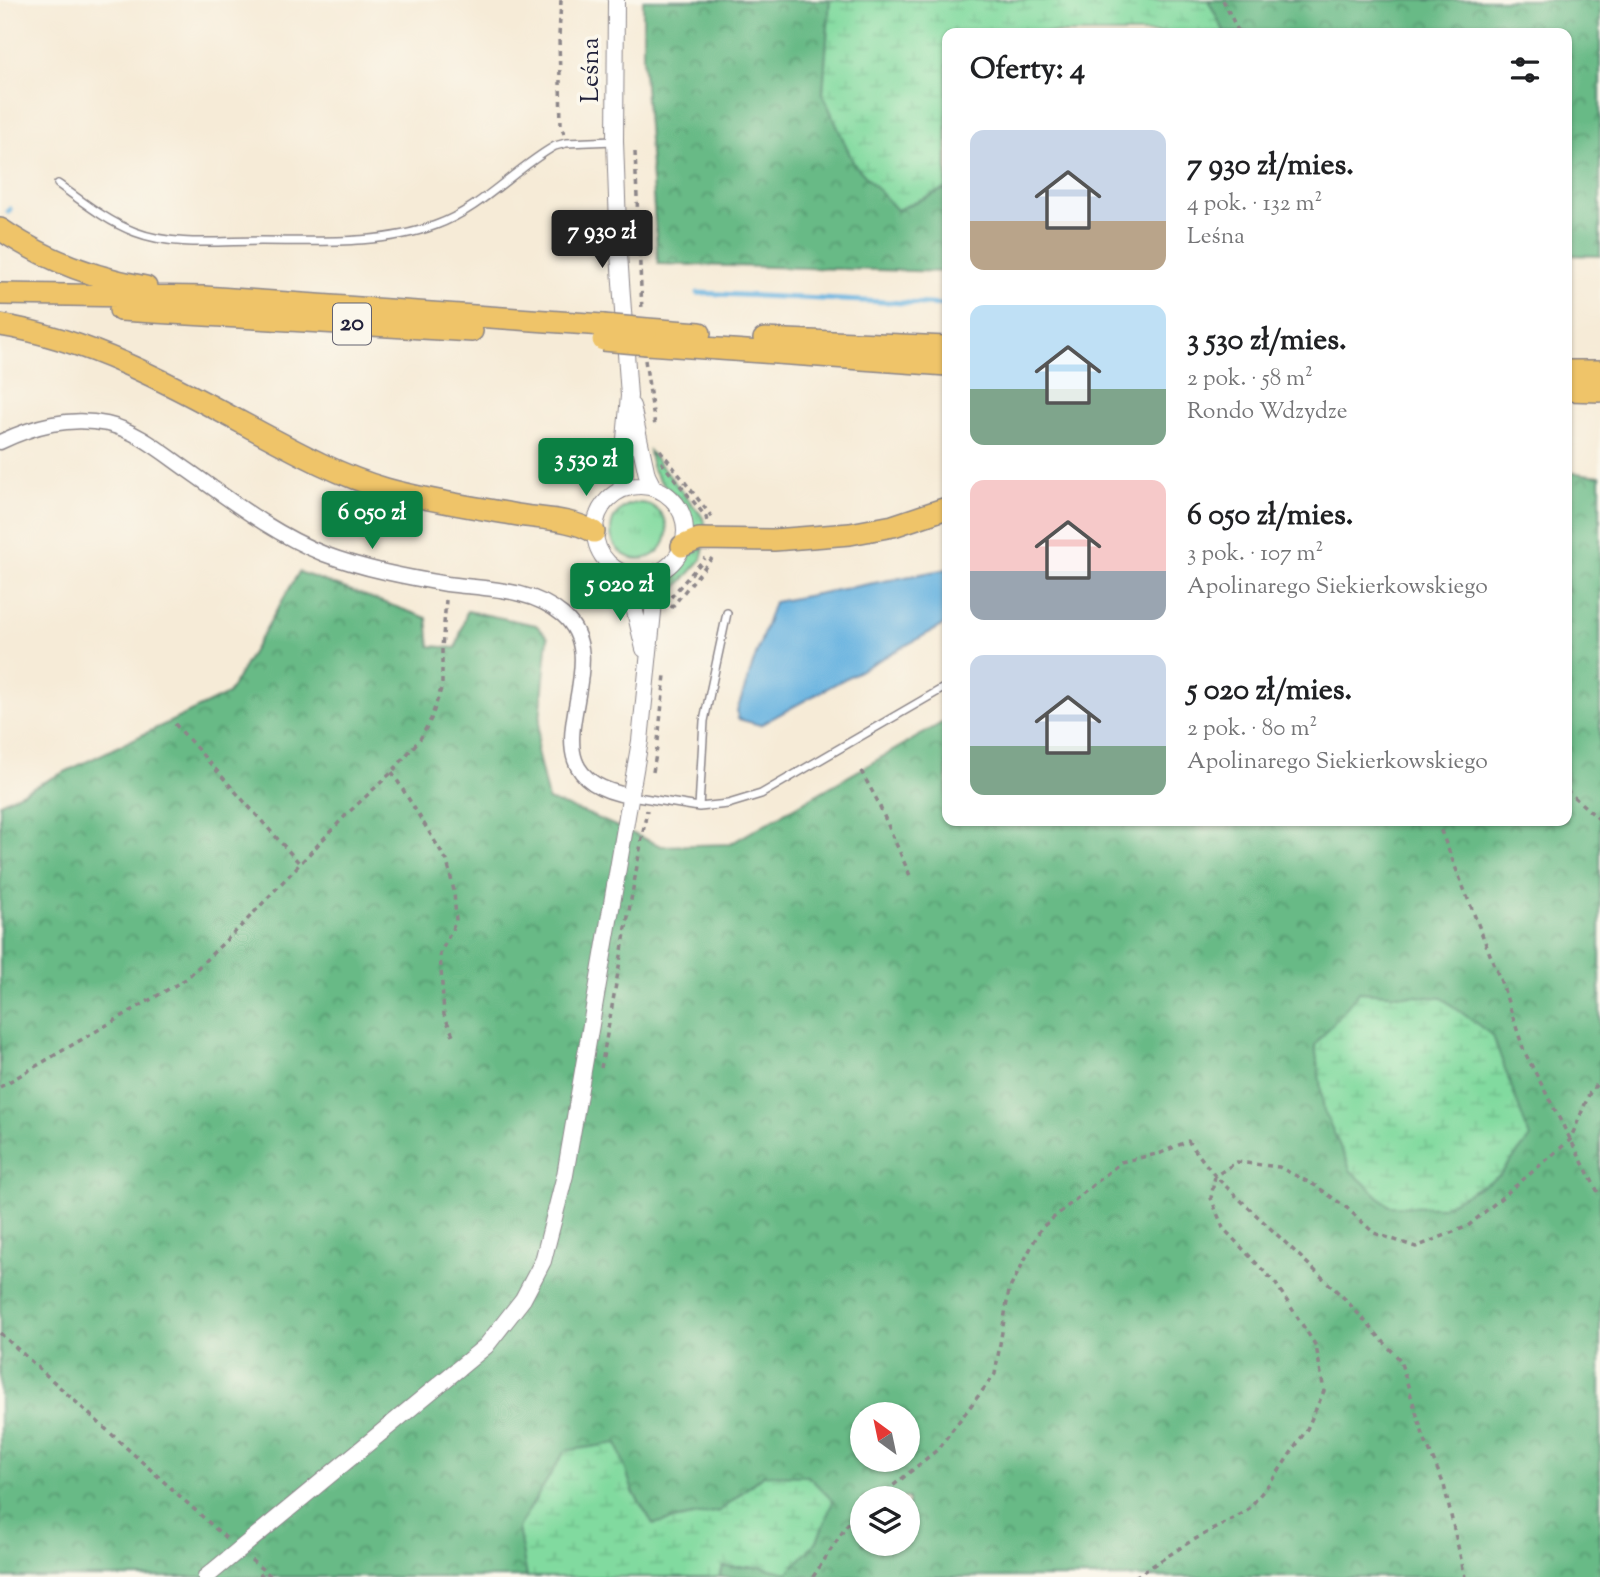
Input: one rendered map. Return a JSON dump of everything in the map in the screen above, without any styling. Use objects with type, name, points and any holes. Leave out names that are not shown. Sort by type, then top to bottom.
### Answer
[{"type":"main road","points":[[0,229],[46,256],[76,269],[132,284],[204,297]]},
{"type":"main road","name":"20","points":[[0,294],[204,297],[942,365]]},
{"type":"main road","name":"20","points":[[0,308],[152,311],[603,332]]},
{"type":"main road","points":[[0,325],[54,337],[124,364],[334,470],[387,489],[585,526],[594,532]]},
{"type":"main road","name":"20","points":[[647,336],[942,346]]},
{"type":"main road","points":[[1572,371],[1600,372]]},
{"type":"main road","points":[[1572,390],[1600,391]]},
{"type":"main road","points":[[682,546],[699,539],[774,540],[850,534],[893,526],[942,510]]},
{"type":"street","name":"Leśna","points":[[616,0],[615,141],[619,254],[629,396]]},
{"type":"street","points":[[629,396],[647,475],[653,487]]},
{"type":"street","points":[[620,490],[625,475],[629,396]]},
{"type":"street","points":[[0,442],[51,423],[80,421],[115,427],[142,438],[230,501],[287,537],[357,565],[396,575],[536,598],[565,617],[578,637],[582,668],[571,735],[576,763],[593,785],[609,793],[631,796]]},
{"type":"street","points":[[653,487],[666,494],[680,512],[684,523],[682,546],[670,564],[657,572],[638,576],[626,574],[612,567],[602,556],[594,532],[599,511],[609,498],[620,490],[653,487]]},
{"type":"street","points":[[206,1577],[486,1346],[523,1299],[543,1261],[565,1175],[631,796],[643,720],[646,662],[654,616],[657,572]]},
{"type":"street","points":[[626,574],[646,662]]},
{"type":"lane","points":[[58,184],[117,224],[156,238],[216,242],[367,238],[421,230],[450,219],[555,146],[615,141]]},
{"type":"lane","points":[[699,807],[704,721],[727,613]]},
{"type":"lane","points":[[631,796],[699,807],[729,804],[761,794],[942,689]]},
{"type":"path","points":[[561,0],[561,125],[566,143]]},
{"type":"path","points":[[1223,0],[1237,28]]},
{"type":"path","points":[[668,615],[676,600],[715,554]]},
{"type":"path","points":[[0,1087],[186,979],[301,865],[346,815],[392,772],[420,739],[431,719],[442,686],[442,648],[448,584]]},
{"type":"path","points":[[598,1074],[603,1064],[648,799],[666,665]]},
{"type":"path","points":[[175,724],[301,865]]},
{"type":"path","points":[[861,771],[877,800],[911,878]]},
{"type":"path","points":[[392,772],[447,861],[457,921],[440,954],[444,1015],[454,1037]]},
{"type":"path","points":[[1572,795],[1600,820]]},
{"type":"path","points":[[1439,826],[1503,988],[1524,1051],[1600,1196]]},
{"type":"path","points":[[1135,1577],[1188,1543],[1247,1511],[1276,1475],[1307,1429],[1324,1391],[1316,1346],[1276,1284],[1223,1228],[1211,1198],[1216,1176],[1237,1162],[1279,1167],[1316,1186],[1347,1208],[1374,1233],[1416,1247],[1468,1226],[1570,1140],[1590,1092],[1600,1081]]},
{"type":"path","points":[[893,1486],[937,1450],[995,1374],[1009,1290],[1041,1228],[1122,1162],[1161,1153],[1188,1142],[1216,1176],[1345,1299],[1400,1360],[1424,1438],[1444,1485],[1465,1577]]},
{"type":"path","points":[[0,1333],[272,1577]]},
{"type":"path","points":[[813,1577],[850,1521]]},
{"type":"path","points":[[259,1577],[265,1571]]},
{"type":"green space","points":[[643,0],[830,0],[823,94],[897,210],[942,190],[942,272],[658,264],[643,58]]},
{"type":"green space","points":[[830,0],[1208,0],[1222,28],[942,28],[942,190],[897,210],[854,164],[823,94]]},
{"type":"green space","points":[[1208,0],[1600,0],[1600,256],[1572,255],[1572,28],[1222,28]]},
{"type":"green space","points":[[649,451],[701,515],[705,522],[704,529],[691,528],[689,516],[681,501],[660,481],[654,471]]},
{"type":"green space","points":[[1572,473],[1600,476],[1600,1577],[719,1577],[723,1567],[762,1567],[763,1475],[720,1511],[653,1524],[633,1492],[616,1444],[519,1527],[527,1577],[0,1577],[0,803],[228,694],[299,572],[427,618],[430,646],[456,648],[467,611],[536,625],[548,637],[537,751],[548,800],[588,814],[661,846],[730,844],[942,723],[942,826],[1572,826]]},
{"type":"green space","points":[[633,503],[645,503],[655,507],[663,515],[667,531],[663,547],[655,555],[645,559],[633,559],[623,555],[615,547],[611,537],[611,525],[615,515],[623,507]]},
{"type":"green space","points":[[704,547],[701,560],[659,607],[664,577],[692,553]]},
{"type":"green space","points":[[1359,992],[1442,998],[1493,1036],[1530,1138],[1499,1176],[1443,1207],[1389,1206],[1351,1171],[1324,1111],[1315,1045]]},
{"type":"green space","points":[[617,1443],[633,1492],[653,1524],[720,1511],[763,1475],[808,1476],[833,1501],[817,1541],[787,1573],[762,1567],[723,1567],[719,1577],[527,1577],[518,1528],[565,1451]]},
{"type":"water","points":[[942,570],[942,626],[760,725],[738,719],[737,711],[774,602]]},
{"type":"waterway","points":[[698,293],[942,305]]}]
